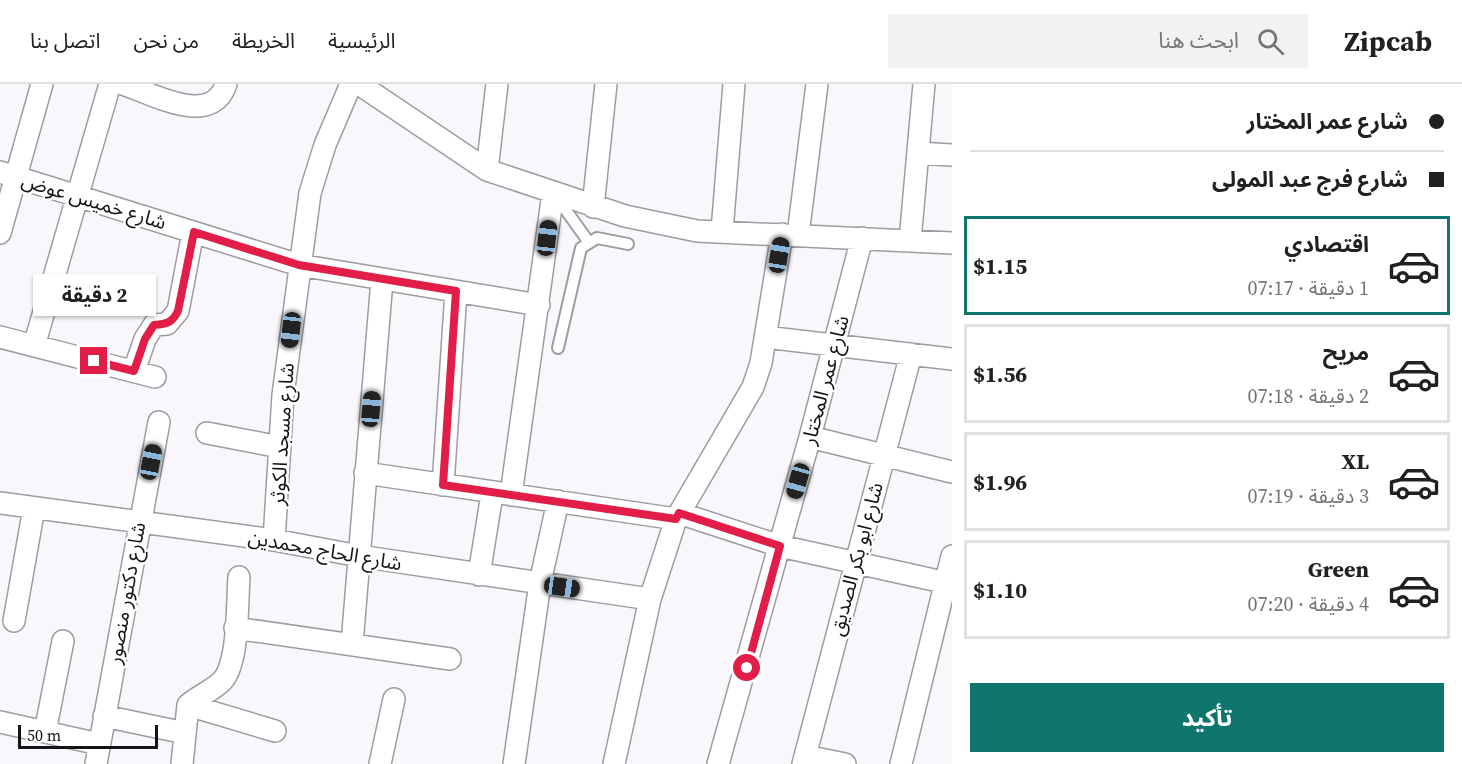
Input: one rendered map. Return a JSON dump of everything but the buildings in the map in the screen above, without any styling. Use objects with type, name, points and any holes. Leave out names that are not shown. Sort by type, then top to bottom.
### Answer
[{"type":"street","points":[[0,232],[8,174],[42,84]]},
{"type":"street","points":[[34,346],[110,84]]},
{"type":"street","points":[[123,84],[196,108],[211,105],[222,95],[226,84]]},
{"type":"street","name":"شارع مسجد الكوثر","points":[[274,540],[283,395],[299,265],[316,171],[351,84]]},
{"type":"street","points":[[359,84],[380,91],[487,170],[625,216],[697,231],[952,243]]},
{"type":"street","points":[[487,170],[497,84]]},
{"type":"street","points":[[593,207],[606,84]]},
{"type":"street","points":[[722,231],[734,84]]},
{"type":"street","points":[[614,764],[650,599],[677,516],[746,403],[761,363],[765,337],[790,235],[817,84]]},
{"type":"street","points":[[910,241],[924,84]]},
{"type":"street","points":[[918,153],[952,155]]},
{"type":"street","name":"شارع خميس عوض","points":[[8,174],[299,265],[539,305]]},
{"type":"street","points":[[479,575],[502,494],[539,305],[553,193]]},
{"type":"street","points":[[134,371],[149,331],[154,325],[167,324],[178,311],[194,232]]},
{"type":"street","name":"شارع عمر المختار","points":[[718,764],[835,346],[862,238]]},
{"type":"street","points":[[352,644],[382,280]]},
{"type":"street","points":[[443,485],[456,291]]},
{"type":"street","points":[[0,337],[155,377]]},
{"type":"street","points":[[765,337],[952,359]]},
{"type":"street","name":"شارع ابو بكر الصديق","points":[[804,760],[911,354]]},
{"type":"street","name":"شارع دكتور منصور","points":[[98,754],[159,422]]},
{"type":"street","points":[[207,433],[280,447]]},
{"type":"street","points":[[810,437],[952,472]]},
{"type":"street","points":[[366,473],[502,494],[677,516],[780,546],[948,583]]},
{"type":"street","points":[[514,764],[540,583],[558,501]]},
{"type":"street","name":"شارع الحاج محمدين","points":[[0,503],[274,540],[479,575],[650,599]]},
{"type":"street","points":[[14,621],[34,508]]},
{"type":"street","points":[[901,764],[948,583],[952,556]]},
{"type":"street","points":[[182,764],[188,705],[222,681],[228,672],[235,628],[239,577]]},
{"type":"street","points":[[235,628],[450,659]]},
{"type":"street","points":[[45,732],[63,641]]},
{"type":"street","points":[[380,764],[394,699]]},
{"type":"street","points":[[188,705],[275,731]]},
{"type":"street","points":[[104,716],[185,733]]},
{"type":"street","points":[[0,722],[45,732],[98,754]]},
{"type":"street","points":[[804,760],[845,764]]},
{"type":"lane","points":[[553,193],[588,241]]},
{"type":"lane","points":[[558,348],[582,248],[588,241],[597,238],[628,244]]},
{"type":"route","points":[[94,361],[134,371],[149,331],[154,325],[167,324],[174,320],[178,311],[194,232],[299,265],[456,291],[443,485],[492,494],[676,519],[679,513],[780,546],[747,668]]}]
